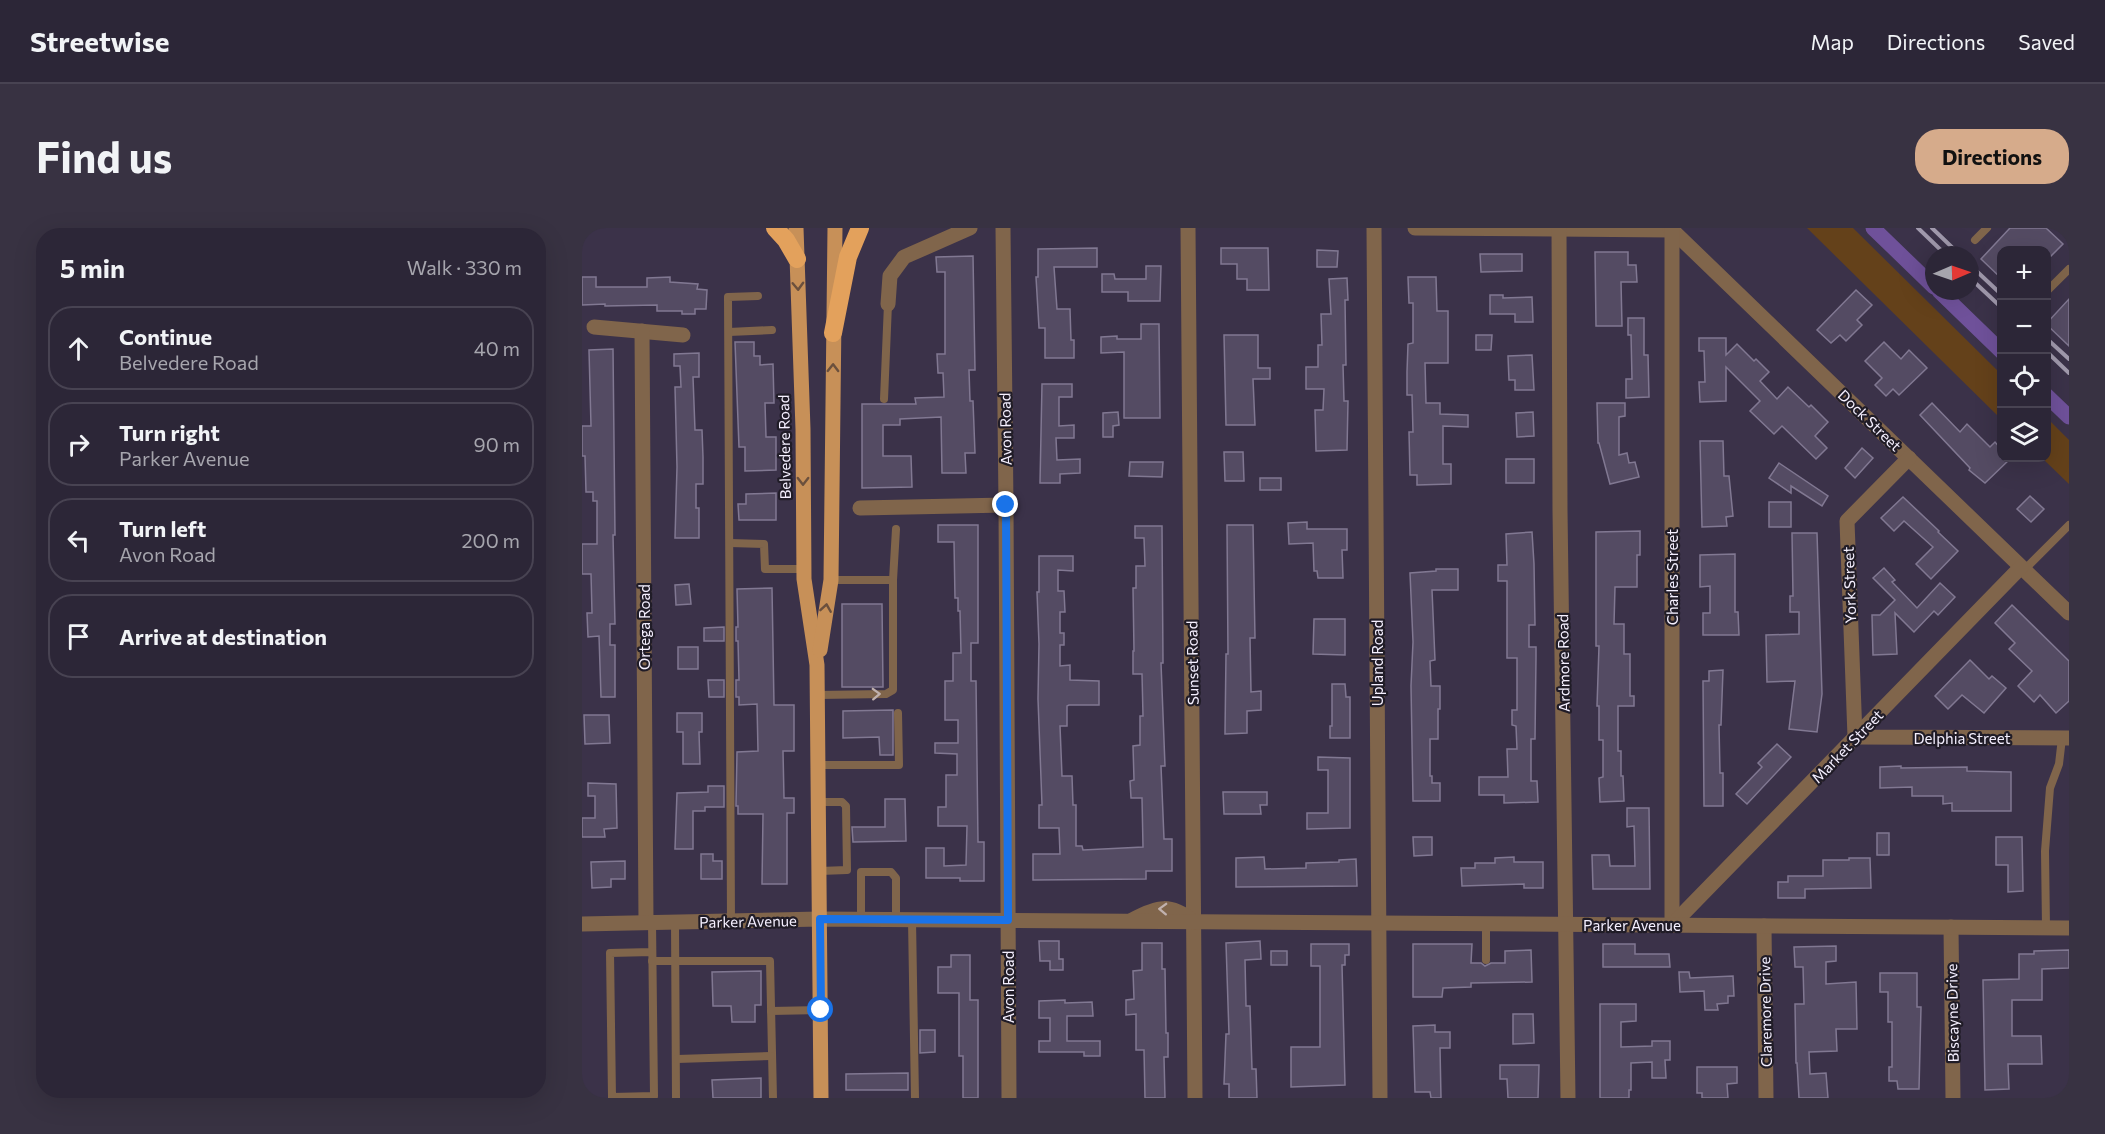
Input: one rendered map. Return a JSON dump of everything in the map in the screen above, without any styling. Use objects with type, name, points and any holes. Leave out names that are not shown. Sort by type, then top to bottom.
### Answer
[{"type":"highway","points":[[775,228],[786,240],[797,259]]},
{"type":"highway","points":[[833,333],[848,257],[860,228]]},
{"type":"main road","name":"Belvedere Road","points":[[796,228],[803,429],[804,579],[818,666]]},
{"type":"main road","name":"Belvedere Road","points":[[821,1098],[818,666],[831,580],[835,228]]},
{"type":"street","points":[[888,304],[890,276],[904,257],[970,228]]},
{"type":"street","name":"Avon Road","points":[[1002,228],[1009,1098]]},
{"type":"street","name":"Sunset Road","points":[[1188,228],[1195,1098]]},
{"type":"street","name":"Upland Road","points":[[1374,228],[1380,1098]]},
{"type":"street","points":[[1415,228],[1671,229]]},
{"type":"street","name":"Ardmore Road","points":[[1558,229],[1568,1098]]},
{"type":"street","name":"Dock Street","points":[[1671,229],[2069,613]]},
{"type":"street","name":"Charles Street","points":[[1671,229],[1672,925]]},
{"type":"street","points":[[594,327],[683,334]]},
{"type":"street","name":"Ortega Road","points":[[642,331],[649,922]]},
{"type":"street","name":"York Street","points":[[1855,737],[1847,521],[1909,458]]},
{"type":"street","points":[[860,508],[1006,505]]},
{"type":"street","name":"Market Street","points":[[1672,925],[2023,568]]},
{"type":"street","name":"Delphia Street","points":[[1855,737],[2066,738]]},
{"type":"street","name":"Parker Avenue","points":[[582,924],[820,919],[1131,921],[1152,909],[1167,908],[1180,911],[1194,922],[2069,928]]},
{"type":"street","name":"Claremore Drive","points":[[1764,926],[1766,1098]]},
{"type":"street","name":"Biscayne Drive","points":[[1951,927],[1953,1098]]},
{"type":"lane","points":[[1975,240],[1987,228]]},
{"type":"lane","points":[[2051,287],[2069,268]]},
{"type":"lane","points":[[731,921],[728,297],[758,296]]},
{"type":"lane","points":[[884,399],[888,304]]},
{"type":"lane","points":[[729,332],[772,330]]},
{"type":"lane","name":"Market Street","points":[[2023,568],[2069,525]]},
{"type":"lane","points":[[818,695],[886,694],[893,690],[893,580],[896,529]]},
{"type":"lane","points":[[730,543],[764,544],[765,569],[804,568]]},
{"type":"lane","points":[[831,580],[893,580]]},
{"type":"lane","points":[[819,765],[899,765],[898,713]]},
{"type":"lane","points":[[2046,928],[2045,851],[2050,788],[2066,738]]},
{"type":"lane","points":[[819,802],[842,802],[846,806],[847,870]]},
{"type":"lane","points":[[820,871],[891,872],[894,874],[896,920]]},
{"type":"lane","points":[[861,872],[861,919]]},
{"type":"lane","points":[[912,920],[915,1098]]},
{"type":"lane","points":[[649,922],[652,952],[654,1096],[612,1098],[610,953],[652,952]]},
{"type":"lane","points":[[675,922],[676,1098]]},
{"type":"lane","points":[[1486,924],[1486,960]]},
{"type":"lane","points":[[652,961],[770,961],[773,1098]]},
{"type":"lane","points":[[771,1011],[821,1010]]},
{"type":"lane","points":[[677,1059],[771,1056]]},
{"type":"shaded area","points":[[1807,228],[1853,228],[1997,370],[1997,415]]},
{"type":"shaded area","points":[[2051,422],[2069,440],[2069,484],[2046,462],[2051,462]]},
{"type":"building","points":[[2010,228],[2046,228],[2063,244],[2051,256],[2051,246],[1997,246],[1997,274],[1981,259]]},
{"type":"building","points":[[1097,248],[1097,267],[1054,267],[1057,309],[1070,309],[1074,358],[1045,358],[1045,328],[1039,328],[1036,277],[1038,277],[1038,249]]},
{"type":"building","points":[[1221,248],[1268,248],[1269,290],[1247,290],[1247,279],[1237,279],[1237,264],[1221,264]]},
{"type":"building","points":[[1317,250],[1338,251],[1337,267],[1317,267]]},
{"type":"building","points":[[1595,252],[1628,252],[1628,265],[1636,265],[1637,282],[1621,282],[1622,326],[1596,326]]},
{"type":"building","points":[[1480,254],[1522,254],[1522,271],[1481,272]]},
{"type":"building","points":[[973,256],[975,370],[969,370],[975,453],[965,453],[966,473],[942,473],[941,417],[900,419],[900,425],[883,425],[883,456],[911,456],[912,487],[862,488],[862,404],[916,404],[915,398],[944,397],[943,373],[938,373],[937,354],[945,354],[945,272],[937,272],[936,257]]},
{"type":"building","points":[[1146,266],[1161,266],[1160,301],[1128,301],[1128,292],[1102,292],[1102,274],[1114,274],[1115,279],[1146,279]]},
{"type":"building","points":[[582,277],[596,277],[596,287],[647,287],[647,278],[670,277],[670,282],[698,284],[697,289],[707,290],[706,309],[695,309],[695,314],[682,314],[682,311],[657,311],[657,305],[582,305]]},
{"type":"building","points":[[1408,277],[1436,277],[1437,311],[1448,311],[1448,363],[1425,363],[1426,403],[1440,403],[1440,414],[1468,415],[1468,427],[1443,426],[1443,464],[1451,464],[1451,484],[1417,485],[1417,475],[1410,475],[1409,432],[1413,432],[1412,395],[1407,395],[1407,372],[1408,344],[1413,343],[1413,303],[1409,303]]},
{"type":"building","points":[[1347,278],[1346,365],[1343,365],[1344,401],[1348,401],[1347,450],[1316,451],[1315,410],[1323,410],[1324,389],[1306,389],[1306,367],[1318,367],[1318,345],[1322,345],[1321,314],[1331,314],[1329,279]]},
{"type":"building","points":[[1856,290],[1872,305],[1857,320],[1862,325],[1846,341],[1840,335],[1831,343],[1817,330]]},
{"type":"building","points":[[1490,295],[1503,295],[1503,298],[1532,297],[1533,322],[1515,322],[1515,314],[1490,314]]},
{"type":"building","points":[[2069,299],[2069,346],[2051,329],[2051,319]]},
{"type":"building","points":[[1628,318],[1644,318],[1644,355],[1648,355],[1649,397],[1626,398],[1626,379],[1632,379],[1631,335],[1628,335]]},
{"type":"building","points":[[1141,324],[1159,324],[1160,418],[1124,418],[1124,352],[1101,353],[1101,337],[1141,339]]},
{"type":"building","points":[[1224,335],[1258,335],[1258,368],[1270,368],[1270,379],[1253,379],[1255,425],[1226,425]]},
{"type":"building","points":[[1476,335],[1492,335],[1491,350],[1476,350]]},
{"type":"building","points":[[1699,338],[1726,338],[1726,355],[1737,344],[1769,372],[1760,381],[1777,399],[1788,387],[1809,407],[1811,405],[1828,422],[1815,436],[1827,448],[1816,459],[1782,426],[1774,434],[1750,411],[1760,401],[1726,367],[1726,401],[1700,402],[1699,382],[1705,382],[1704,351],[1699,351]]},
{"type":"building","points":[[735,342],[754,342],[754,356],[760,356],[760,365],[773,364],[774,403],[765,403],[766,437],[776,437],[776,470],[745,471],[745,447],[739,447]]},
{"type":"building","points":[[1884,342],[1901,359],[1909,350],[1927,368],[1899,395],[1893,389],[1886,396],[1875,385],[1882,378],[1865,361]]},
{"type":"building","points":[[613,349],[615,624],[610,624],[610,645],[615,645],[615,697],[601,697],[599,636],[588,637],[587,613],[592,613],[591,574],[582,574],[582,544],[597,544],[597,501],[593,501],[593,492],[586,492],[585,456],[582,456],[582,426],[591,426],[589,350]]},
{"type":"building","points":[[699,353],[699,377],[693,377],[695,430],[702,430],[703,484],[696,484],[699,538],[675,538],[677,467],[675,387],[681,387],[680,366],[674,366],[674,354]]},
{"type":"building","points":[[1532,355],[1534,390],[1515,390],[1515,380],[1509,380],[1508,356]]},
{"type":"building","points":[[1042,384],[1072,384],[1072,397],[1059,397],[1059,426],[1074,425],[1074,438],[1056,438],[1057,460],[1080,459],[1080,473],[1060,474],[1060,483],[1040,483]]},
{"type":"building","points":[[1597,403],[1625,403],[1625,416],[1619,417],[1619,455],[1627,453],[1629,463],[1635,462],[1639,477],[1610,484],[1598,443]]},
{"type":"building","points":[[1932,403],[1960,432],[1967,424],[1990,447],[1995,442],[1997,462],[2007,462],[1985,483],[1969,470],[1970,468],[1920,415]]},
{"type":"building","points":[[1118,412],[1119,425],[1113,426],[1113,437],[1103,437],[1103,413]]},
{"type":"building","points":[[1533,412],[1534,436],[1517,437],[1516,413]]},
{"type":"building","points":[[1700,441],[1723,441],[1724,476],[1729,476],[1733,516],[1726,517],[1727,526],[1702,527]]},
{"type":"building","points":[[1862,448],[1873,458],[1855,478],[1845,468]]},
{"type":"building","points":[[1224,452],[1243,452],[1244,481],[1225,481]]},
{"type":"building","points":[[1506,459],[1534,459],[1534,483],[1506,483]]},
{"type":"building","points":[[1130,462],[1163,462],[1162,477],[1129,476]]},
{"type":"building","points":[[1779,463],[1828,496],[1822,506],[1791,486],[1791,493],[1769,478]]},
{"type":"building","points":[[1260,478],[1281,478],[1281,490],[1260,490]]},
{"type":"building","points":[[776,493],[776,520],[739,520],[738,504],[746,504],[746,494]]},
{"type":"building","points":[[2030,496],[2044,509],[2031,522],[2017,509]]},
{"type":"building","points":[[1903,497],[1958,551],[1931,579],[1916,564],[1933,547],[1904,521],[1894,531],[1881,518]]},
{"type":"building","points":[[1769,502],[1791,502],[1791,527],[1769,527]]},
{"type":"building","points":[[1307,522],[1307,529],[1347,529],[1347,550],[1342,550],[1343,578],[1318,578],[1317,571],[1314,571],[1313,543],[1289,544],[1288,523]]},
{"type":"building","points":[[938,525],[978,525],[978,643],[971,643],[971,681],[976,681],[978,842],[984,842],[984,881],[926,878],[926,848],[944,848],[944,866],[966,865],[967,826],[938,826],[938,807],[946,807],[946,775],[957,775],[957,754],[935,753],[935,743],[958,743],[958,720],[945,720],[945,681],[953,681],[953,653],[961,653],[960,611],[958,611],[958,598],[955,598],[954,542],[938,542]]},
{"type":"building","points":[[1227,525],[1253,525],[1255,638],[1250,638],[1251,692],[1261,691],[1261,710],[1247,711],[1247,733],[1225,734],[1226,654],[1228,654]]},
{"type":"building","points":[[1135,526],[1162,526],[1163,663],[1161,663],[1165,766],[1161,766],[1164,839],[1172,839],[1172,871],[1146,871],[1146,879],[1033,880],[1033,854],[1060,854],[1059,828],[1039,828],[1039,805],[1042,805],[1038,699],[1039,556],[1073,556],[1073,571],[1058,570],[1058,591],[1064,591],[1065,612],[1060,612],[1060,633],[1064,633],[1064,645],[1060,645],[1060,666],[1070,665],[1070,680],[1099,681],[1099,705],[1067,706],[1067,726],[1060,726],[1062,776],[1072,776],[1073,805],[1076,805],[1076,846],[1082,846],[1083,850],[1143,847],[1142,798],[1131,798],[1130,781],[1134,780],[1133,746],[1140,745],[1140,716],[1143,716],[1142,674],[1133,674],[1133,588],[1136,588],[1136,566],[1145,566],[1144,538],[1135,538]]},
{"type":"building","points":[[1640,531],[1637,587],[1615,587],[1614,624],[1624,624],[1624,654],[1630,654],[1630,696],[1634,696],[1634,706],[1618,706],[1618,751],[1621,751],[1624,801],[1600,802],[1599,778],[1603,777],[1603,740],[1599,740],[1599,706],[1597,706],[1599,646],[1596,646],[1596,532]]},
{"type":"building","points":[[1532,532],[1535,625],[1529,625],[1529,647],[1536,647],[1536,657],[1535,739],[1531,739],[1531,781],[1537,781],[1538,802],[1504,803],[1504,795],[1479,795],[1479,777],[1508,777],[1507,749],[1517,749],[1516,726],[1512,725],[1512,710],[1517,710],[1517,658],[1507,658],[1507,581],[1498,581],[1498,565],[1507,565],[1506,534]]},
{"type":"building","points":[[1792,533],[1817,533],[1822,694],[1817,732],[1789,729],[1795,681],[1767,682],[1766,635],[1799,634],[1799,612],[1790,612],[1790,596],[1793,596]]},
{"type":"building","points":[[1735,554],[1735,612],[1738,612],[1739,635],[1703,635],[1703,613],[1710,613],[1710,586],[1700,587],[1700,555]]},
{"type":"building","points":[[1884,568],[1895,580],[1892,582],[1917,608],[1940,583],[1955,597],[1938,615],[1934,611],[1914,632],[1895,613],[1897,654],[1873,655],[1872,615],[1880,615],[1895,600],[1873,578]]},
{"type":"building","points":[[1436,569],[1458,569],[1458,590],[1432,590],[1435,660],[1430,661],[1431,686],[1440,686],[1440,709],[1438,709],[1438,739],[1430,739],[1430,776],[1432,776],[1432,783],[1440,783],[1440,801],[1413,801],[1411,686],[1413,642],[1410,573],[1436,571]]},
{"type":"building","points":[[689,584],[691,604],[676,605],[675,585]]},
{"type":"building","points":[[772,588],[774,705],[794,705],[794,751],[783,751],[784,798],[794,798],[794,813],[787,813],[787,884],[762,884],[763,814],[738,814],[738,806],[736,806],[737,752],[758,751],[757,704],[739,705],[739,697],[736,697],[736,680],[739,680],[738,641],[736,641],[737,589]]},
{"type":"building","points":[[842,604],[882,604],[883,687],[842,687]]},
{"type":"building","points":[[2012,605],[2069,661],[2069,701],[2056,713],[2040,695],[2034,702],[2018,686],[2032,671],[2009,649],[2015,643],[1995,623]]},
{"type":"building","points":[[1314,619],[1345,619],[1345,655],[1313,654]]},
{"type":"building","points":[[724,627],[724,641],[704,641],[704,628]]},
{"type":"building","points":[[678,647],[698,647],[698,669],[678,669]]},
{"type":"building","points":[[1970,660],[1989,679],[1992,676],[2006,688],[1984,713],[1962,695],[1948,709],[1935,696]]},
{"type":"building","points":[[1723,670],[1721,725],[1719,725],[1723,806],[1704,806],[1703,681],[1709,681],[1709,671]]},
{"type":"building","points":[[708,680],[724,680],[724,697],[709,697]]},
{"type":"building","points":[[1332,684],[1345,684],[1346,697],[1350,697],[1350,738],[1330,738]]},
{"type":"building","points":[[893,710],[893,755],[880,755],[879,737],[843,738],[843,711]]},
{"type":"building","points":[[677,713],[702,713],[702,732],[699,732],[700,764],[683,764],[683,732],[677,732]]},
{"type":"building","points":[[584,715],[609,715],[610,743],[585,744]]},
{"type":"building","points":[[1777,744],[1791,757],[1747,804],[1736,794],[1762,767],[1758,763]]},
{"type":"building","points":[[1318,757],[1350,758],[1350,828],[1307,829],[1307,813],[1328,813],[1328,770],[1318,770]]},
{"type":"building","points":[[1901,766],[1901,768],[1967,767],[1967,771],[2011,772],[2011,811],[1952,811],[1952,803],[1943,804],[1943,796],[1912,796],[1912,787],[1880,788],[1880,767]]},
{"type":"building","points":[[588,783],[616,784],[617,828],[604,829],[605,837],[582,837],[582,818],[595,818],[595,796],[588,796]]},
{"type":"building","points":[[708,786],[724,786],[724,807],[705,807],[705,811],[693,811],[693,849],[675,849],[677,793],[708,792]]},
{"type":"building","points":[[1223,792],[1267,792],[1267,805],[1260,805],[1261,814],[1224,814]]},
{"type":"building","points":[[885,799],[905,799],[906,841],[853,842],[852,827],[885,827]]},
{"type":"building","points":[[1627,808],[1649,808],[1650,889],[1593,889],[1592,855],[1609,855],[1610,866],[1635,866],[1634,826],[1627,827]]},
{"type":"building","points":[[1877,833],[1889,833],[1889,855],[1877,855]]},
{"type":"building","points":[[1413,837],[1432,837],[1432,855],[1414,856]]},
{"type":"building","points":[[1996,837],[2022,837],[2023,891],[2008,892],[2008,865],[1996,865]]},
{"type":"building","points":[[701,854],[713,854],[713,861],[722,861],[722,879],[701,879]]},
{"type":"building","points":[[1264,857],[1265,869],[1306,868],[1306,863],[1356,859],[1357,886],[1236,887],[1236,858]]},
{"type":"building","points":[[1514,857],[1514,862],[1543,862],[1543,888],[1524,888],[1524,884],[1462,886],[1461,868],[1475,868],[1475,863],[1495,863],[1495,858]]},
{"type":"building","points":[[1849,858],[1870,858],[1871,888],[1805,889],[1805,898],[1778,898],[1778,882],[1788,882],[1788,876],[1823,876],[1823,860],[1849,860]]},
{"type":"building","points":[[625,861],[625,879],[611,879],[611,887],[592,888],[591,862]]},
{"type":"building","points":[[1039,941],[1059,941],[1059,959],[1063,959],[1063,970],[1050,970],[1050,961],[1040,961]]},
{"type":"building","points":[[1260,941],[1261,959],[1245,960],[1246,1006],[1250,1006],[1252,1069],[1256,1069],[1257,1098],[1229,1098],[1229,1084],[1224,1084],[1226,1034],[1229,1034],[1226,943]]},
{"type":"building","points":[[1142,943],[1162,943],[1162,969],[1165,969],[1166,1033],[1168,1033],[1168,1057],[1164,1057],[1165,1098],[1145,1098],[1144,1050],[1136,1050],[1136,1014],[1126,1015],[1126,1000],[1134,999],[1133,971],[1142,970]]},
{"type":"building","points":[[1311,944],[1349,944],[1349,955],[1345,955],[1345,965],[1342,965],[1345,1085],[1291,1087],[1291,1047],[1320,1047],[1320,966],[1311,966]]},
{"type":"building","points":[[1413,944],[1472,944],[1471,963],[1481,963],[1485,966],[1491,963],[1505,963],[1505,951],[1531,950],[1532,982],[1471,983],[1471,987],[1443,988],[1442,997],[1413,997]]},
{"type":"building","points":[[1603,944],[1635,944],[1635,954],[1669,954],[1670,967],[1603,967]]},
{"type":"building","points":[[1836,946],[1836,961],[1826,962],[1826,984],[1856,982],[1857,1029],[1836,1029],[1837,1051],[1809,1052],[1810,1074],[1826,1073],[1828,1098],[1799,1098],[1795,1004],[1804,1004],[1803,967],[1795,967],[1794,947]]},
{"type":"building","points":[[2069,950],[2069,968],[2042,969],[2042,1000],[2012,1000],[2012,1036],[2041,1036],[2042,1064],[2008,1064],[2009,1089],[1985,1090],[1983,980],[2019,979],[2019,954]]},
{"type":"building","points":[[1271,951],[1287,951],[1287,965],[1271,965]]},
{"type":"building","points":[[951,955],[970,955],[970,1000],[978,1000],[978,1098],[963,1098],[963,1056],[959,1056],[959,993],[938,993],[938,967],[951,967]]},
{"type":"building","points":[[761,971],[761,1005],[755,1005],[755,1022],[732,1022],[731,1006],[713,1006],[712,972]]},
{"type":"building","points":[[1679,972],[1689,972],[1690,978],[1733,976],[1734,996],[1728,996],[1728,1003],[1717,1004],[1718,1010],[1705,1010],[1704,991],[1680,992]]},
{"type":"building","points":[[1880,973],[1917,973],[1917,1007],[1921,1007],[1919,1089],[1898,1089],[1897,1081],[1889,1081],[1889,1067],[1892,1067],[1892,1022],[1888,1022],[1888,992],[1880,992]]},
{"type":"building","points":[[1065,1000],[1065,1003],[1092,1002],[1093,1016],[1067,1016],[1067,1041],[1100,1041],[1100,1056],[1084,1056],[1084,1052],[1039,1052],[1039,1041],[1050,1041],[1050,1018],[1039,1018],[1039,1001]]},
{"type":"building","points":[[1600,1004],[1636,1004],[1636,1021],[1621,1022],[1621,1047],[1652,1046],[1652,1041],[1670,1041],[1670,1060],[1665,1060],[1666,1078],[1652,1078],[1652,1062],[1631,1063],[1629,1098],[1600,1098]]},
{"type":"building","points":[[1513,1014],[1533,1014],[1534,1043],[1513,1044]]},
{"type":"building","points":[[1435,1025],[1435,1032],[1450,1032],[1450,1048],[1440,1048],[1441,1098],[1431,1098],[1430,1092],[1415,1092],[1413,1026]]},
{"type":"building","points":[[920,1030],[935,1030],[935,1052],[920,1053]]},
{"type":"building","points":[[1500,1065],[1539,1065],[1538,1098],[1508,1098],[1507,1079],[1500,1079]]},
{"type":"building","points":[[1697,1067],[1737,1067],[1737,1083],[1727,1084],[1728,1098],[1702,1098],[1702,1093],[1697,1093]]},
{"type":"building","points":[[908,1073],[908,1090],[846,1090],[846,1074]]},
{"type":"building","points":[[761,1078],[761,1098],[713,1098],[712,1080]]},
{"type":"waterway","points":[[1873,228],[1925,278]]},
{"type":"waterway","points":[[1948,300],[1997,347]]},
{"type":"waterway","points":[[2051,400],[2069,417]]},
{"type":"railway","points":[[1918,228],[1937,246]]},
{"type":"railway","points":[[1932,228],[1951,246]]},
{"type":"railway","points":[[1979,273],[1997,290]]},
{"type":"railway","points":[[1979,286],[1997,303]]},
{"type":"railway","points":[[2051,343],[2069,359]]},
{"type":"railway","points":[[2049,354],[2069,373]]},
{"type":"route","points":[[821,1010],[820,919],[1008,920],[1006,505]]}]
